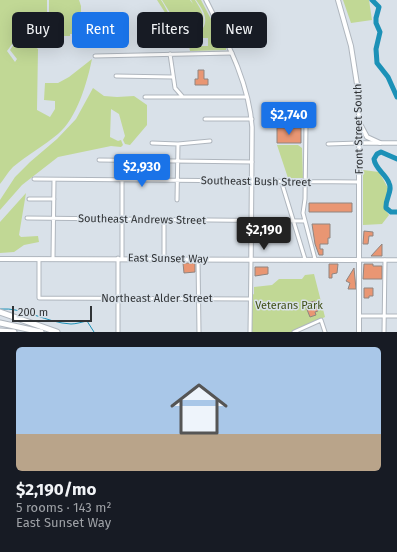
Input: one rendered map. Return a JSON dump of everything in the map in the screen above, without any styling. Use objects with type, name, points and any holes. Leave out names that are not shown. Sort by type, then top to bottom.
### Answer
[{"type":"highway","points":[[0,312],[30,321],[57,332]]},
{"type":"highway","points":[[0,323],[41,332]]},
{"type":"highway","points":[[0,330],[14,332]]},
{"type":"main road","name":"Front Street South","points":[[338,0],[348,31],[359,97],[359,332]]},
{"type":"main road","points":[[359,122],[368,137],[380,143]]},
{"type":"main road","name":"East Sunset Way","points":[[0,259],[164,258],[359,260]]},
{"type":"street","points":[[206,0],[232,53],[252,119],[250,332]]},
{"type":"street","points":[[95,56],[232,53]]},
{"type":"street","points":[[170,54],[172,77],[176,91],[186,97]]},
{"type":"street","points":[[116,76],[172,77]]},
{"type":"street","points":[[145,97],[246,97]]},
{"type":"street","points":[[205,119],[252,119]]},
{"type":"street","points":[[306,124],[303,208],[315,259]]},
{"type":"street","points":[[152,143],[178,144],[210,141]]},
{"type":"street","points":[[328,144],[397,143]]},
{"type":"street","points":[[177,200],[178,144]]},
{"type":"street","points":[[99,160],[252,162]]},
{"type":"street","name":"Southeast Bush Street","points":[[34,180],[359,182]]},
{"type":"street","points":[[53,258],[54,180]]},
{"type":"street","points":[[118,332],[122,180]]},
{"type":"street","points":[[283,182],[283,187],[305,259]]},
{"type":"street","points":[[29,199],[54,199]]},
{"type":"street","name":"Southeast Andrews Street","points":[[27,218],[306,221]]},
{"type":"street","points":[[164,220],[164,258]]},
{"type":"street","name":"Northeast Alder Street","points":[[39,258],[39,298],[250,299]]},
{"type":"street","points":[[198,259],[199,332]]},
{"type":"street","points":[[359,260],[397,260]]},
{"type":"street","points":[[384,332],[385,260]]},
{"type":"street","points":[[359,316],[397,316]]},
{"type":"street","points":[[294,332],[321,320],[325,332]]},
{"type":"green space","points":[[0,0],[47,0],[47,12],[12,12],[12,44],[7,51],[15,62],[17,59],[10,50],[12,47],[38,49],[37,110],[50,117],[55,109],[55,101],[44,100],[45,83],[58,83],[69,77],[92,59],[87,79],[76,110],[65,127],[53,138],[13,167],[0,184]]},
{"type":"green space","points":[[49,0],[79,0],[81,6],[81,12],[72,12],[72,34],[70,34],[70,36],[64,36],[64,12],[49,12]]},
{"type":"green space","points":[[157,0],[161,0],[168,12],[165,12]]},
{"type":"green space","points":[[162,0],[190,0],[193,4],[191,0],[195,0],[202,12],[170,12]]},
{"type":"green space","points":[[196,0],[201,0],[211,19],[211,48],[226,48],[226,50],[190,51],[189,48],[203,48],[203,46],[208,46],[208,38],[203,38],[205,19],[203,11]]},
{"type":"green space","points":[[343,0],[369,0],[372,20],[351,23]]},
{"type":"green space","points":[[93,88],[104,96],[134,96],[147,105],[147,125],[130,145],[125,144],[123,140],[125,136],[119,114],[111,109],[110,137],[118,141],[121,140],[123,145],[121,147],[111,146],[58,157],[22,185],[0,210],[0,200],[15,177],[57,139],[76,119]]},
{"type":"green space","points":[[277,145],[298,145],[302,148],[303,178],[288,178]]},
{"type":"green space","points":[[363,170],[379,172],[388,188],[384,208],[389,215],[382,224],[363,225]]},
{"type":"green space","points":[[26,193],[19,235],[21,237],[38,236],[39,242],[24,245],[14,252],[0,253],[0,222]]},
{"type":"green space","name":"Veterans Park","points":[[314,274],[325,317],[292,332],[252,332],[252,295],[254,294],[254,287],[272,285],[279,279],[302,279],[305,275]]},
{"type":"building","points":[[198,70],[204,70],[204,79],[208,79],[208,85],[195,85],[195,79],[198,79]]},
{"type":"building","points":[[277,128],[301,128],[301,143],[277,143]]},
{"type":"building","points":[[309,203],[352,203],[352,212],[309,212]]},
{"type":"building","points":[[312,224],[330,224],[330,238],[328,238],[328,244],[320,244],[320,249],[323,249],[323,255],[319,255],[315,244]]},
{"type":"building","points":[[364,231],[373,232],[373,236],[369,236],[368,244],[363,244]]},
{"type":"building","points":[[382,244],[382,256],[371,256]]},
{"type":"building","points":[[183,263],[195,263],[195,272],[184,273]]},
{"type":"building","points":[[329,264],[338,264],[337,273],[332,274],[332,278],[329,278]]},
{"type":"building","points":[[364,264],[382,266],[382,279],[363,279]]},
{"type":"building","points":[[255,267],[268,267],[268,274],[255,276]]},
{"type":"building","points":[[354,268],[356,289],[348,289],[350,283],[346,281]]},
{"type":"building","points":[[364,288],[373,288],[373,296],[364,298]]},
{"type":"building","points":[[315,301],[318,311],[315,312],[316,315],[310,317],[306,303]]},
{"type":"waterway","points":[[372,0],[379,7],[376,18],[376,23],[380,32],[376,49],[377,63],[388,77],[397,97]]},
{"type":"waterway","points":[[397,159],[381,152],[377,154],[374,159],[376,166],[388,180],[390,186],[386,208],[391,212],[397,212]]},
{"type":"waterway","points":[[0,309],[18,310],[62,323],[73,324],[87,321],[94,332]]}]
